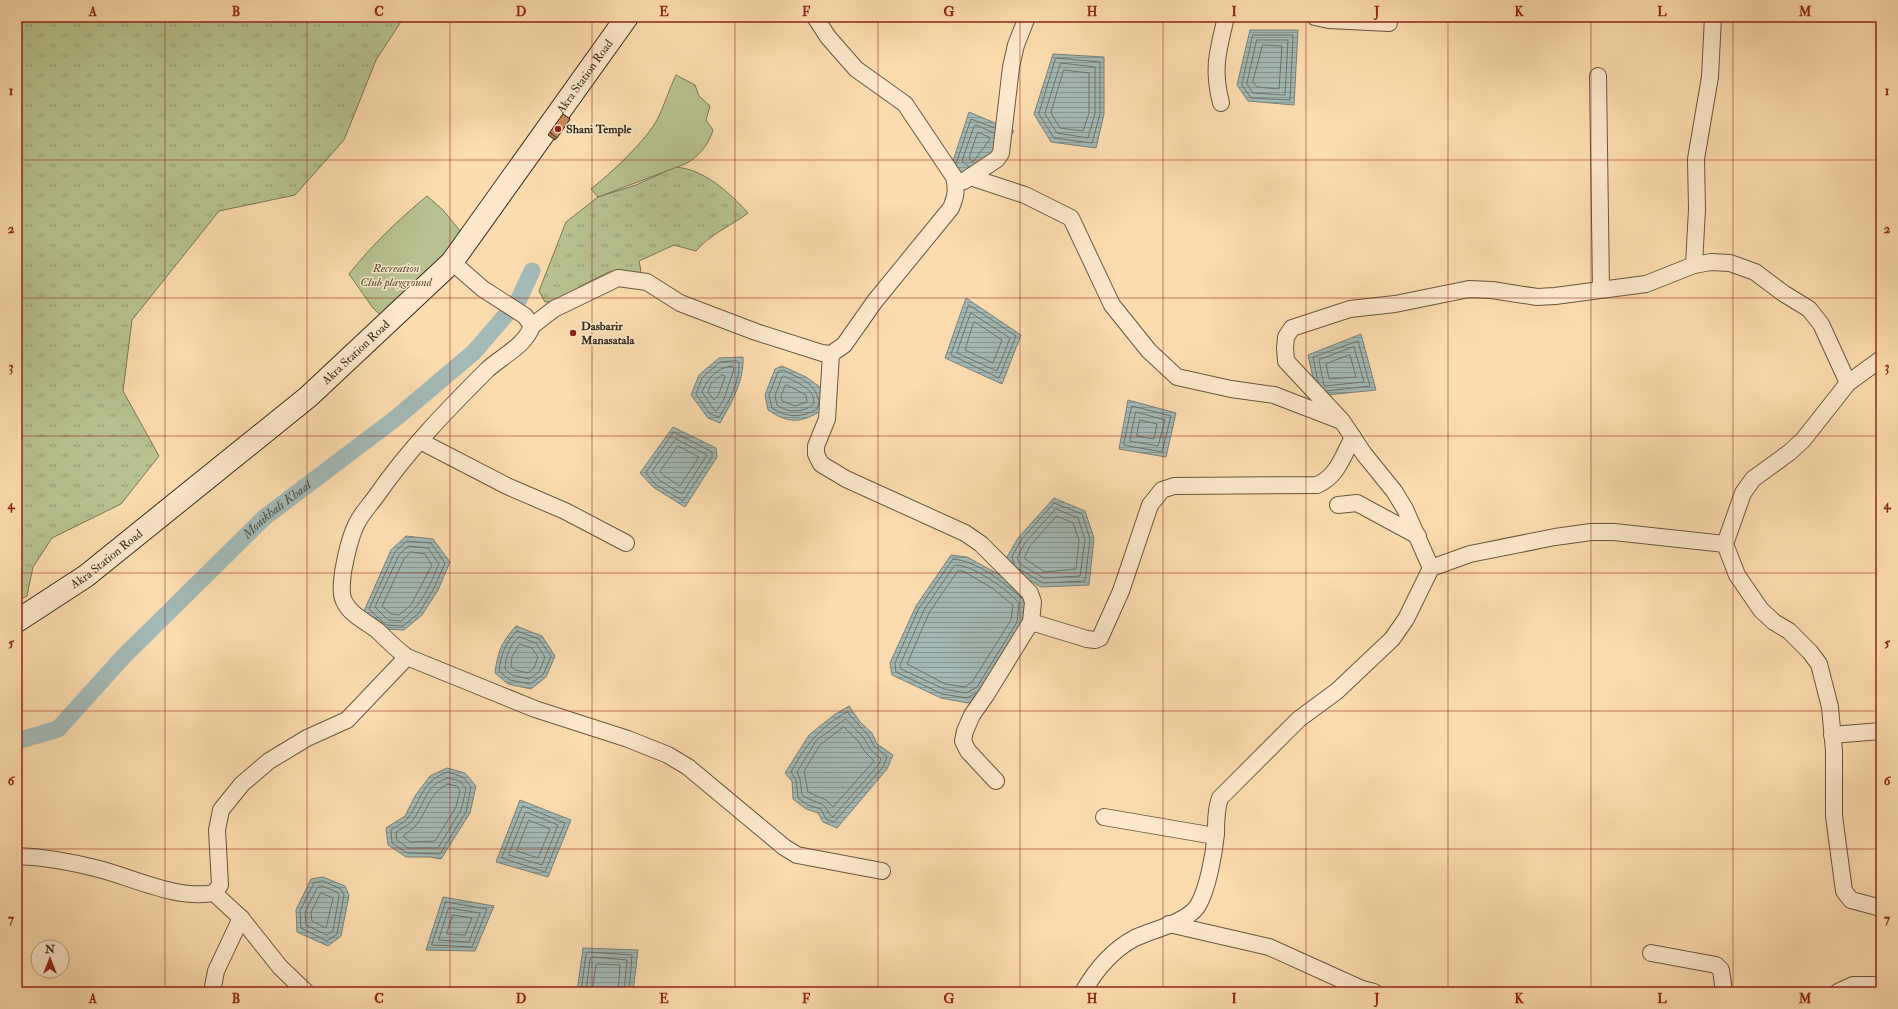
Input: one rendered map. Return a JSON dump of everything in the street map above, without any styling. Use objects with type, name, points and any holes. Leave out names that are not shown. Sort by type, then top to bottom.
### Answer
[{"type":"main road","name":"Akra Station Road","points":[[17,621],[86,576],[308,397],[452,262],[627,17]]},
{"type":"street","points":[[529,321],[618,278],[647,282],[680,302],[756,332],[822,353],[832,354],[844,345],[875,301],[951,208],[956,196],[956,187],[954,177],[905,104],[856,69],[828,37],[815,17]]},
{"type":"street","points":[[956,187],[997,159],[1001,153],[1011,67],[1016,45],[1026,17]]},
{"type":"street","points":[[1221,103],[1216,83],[1216,55],[1226,17]]},
{"type":"street","points":[[1315,17],[1329,20],[1389,23]]},
{"type":"street","points":[[1694,265],[1697,210],[1696,159],[1710,78],[1713,17]]},
{"type":"street","points":[[1598,76],[1601,289]]},
{"type":"street","points":[[970,177],[1025,195],[1071,218],[1112,305],[1149,351],[1177,377],[1232,389],[1274,395],[1342,421]]},
{"type":"street","points":[[452,262],[483,289],[529,321]]},
{"type":"street","points":[[1431,568],[1406,509],[1394,491],[1364,454],[1342,421],[1286,361],[1286,336],[1292,328],[1350,310],[1395,304],[1469,289],[1492,290],[1537,297],[1555,296],[1646,284],[1694,265],[1711,262],[1730,263],[1755,272],[1783,293],[1809,309],[1821,324],[1852,380]]},
{"type":"street","points":[[529,321],[530,333],[522,342],[490,367],[420,441],[389,477],[356,524],[347,551],[343,576],[342,596],[344,603],[350,610],[377,631],[390,645],[407,657],[535,709],[628,739],[668,755],[688,767],[784,847],[797,856],[882,871]]},
{"type":"street","points":[[832,354],[827,419],[816,446],[816,454],[822,464],[846,479],[965,533],[981,544],[1030,592],[1033,602],[1031,622],[972,715],[965,731],[963,741],[968,751],[996,781]]},
{"type":"street","points":[[1875,363],[1852,380],[1803,440],[1790,452],[1753,479],[1743,493],[1725,544],[1738,575],[1761,610],[1774,622],[1789,631],[1810,652],[1819,664],[1830,707],[1834,816],[1844,891],[1851,900],[1881,908]]},
{"type":"street","points":[[1031,622],[1087,639],[1095,640],[1100,638],[1121,591],[1150,505],[1162,490],[1174,486],[1317,485],[1328,480],[1334,472],[1353,437]]},
{"type":"street","points":[[420,441],[507,486],[565,511],[626,543]]},
{"type":"street","points":[[1338,505],[1357,502],[1418,536]]},
{"type":"street","points":[[1082,992],[1094,974],[1108,959],[1134,939],[1187,915],[1197,907],[1210,873],[1218,804],[1226,791],[1300,719],[1337,691],[1392,639],[1406,619],[1431,568],[1470,554],[1554,537],[1591,532],[1614,532],[1725,544]]},
{"type":"street","points":[[17,856],[46,858],[98,869],[155,887],[202,896],[214,893],[220,885],[217,830],[221,810],[242,784],[269,761],[307,738],[347,720],[407,657]]},
{"type":"street","points":[[1832,735],[1881,731]]},
{"type":"street","points":[[1104,817],[1215,836]]},
{"type":"street","points":[[214,893],[241,918],[280,967],[306,992]]},
{"type":"street","points":[[212,992],[216,971],[241,918]]},
{"type":"street","points":[[1169,924],[1269,947],[1362,989],[1374,992]]},
{"type":"street","points":[[1651,953],[1716,965],[1721,970],[1724,992]]},
{"type":"street","points":[[1838,992],[1854,985],[1881,985]]},
{"type":"green space","points":[[17,17],[404,17],[376,60],[344,140],[295,195],[219,211],[132,320],[123,391],[159,456],[121,504],[52,538],[33,567],[27,596],[17,601]]},
{"type":"green space","points":[[676,75],[695,85],[699,96],[710,106],[706,120],[713,130],[706,145],[695,158],[685,164],[598,197],[591,189],[628,156],[653,127]]},
{"type":"green space","points":[[675,167],[696,172],[706,177],[733,197],[748,213],[714,235],[696,251],[674,245],[639,261],[641,271],[635,277],[611,271],[586,283],[558,302],[545,302],[539,291],[566,222],[598,197],[636,185]]},
{"type":"green space","name":"Recreation Club playground","points":[[427,196],[443,210],[461,232],[395,329],[373,308],[349,274],[386,233]]},
{"type":"water","points":[[1250,30],[1298,30],[1294,105],[1248,101],[1237,85]]},
{"type":"water","points":[[1053,54],[1104,57],[1104,114],[1096,148],[1051,142],[1034,114]]},
{"type":"water","points":[[969,112],[1014,131],[979,182],[951,167]]},
{"type":"water","points":[[966,298],[1021,335],[1002,384],[945,358]]},
{"type":"water","points":[[1361,334],[1376,390],[1317,396],[1308,355]]},
{"type":"water","points":[[743,357],[742,374],[739,383],[733,399],[720,423],[708,418],[691,395],[699,375],[719,358]]},
{"type":"water","points":[[782,366],[806,377],[820,387],[823,401],[821,411],[801,420],[788,420],[775,415],[768,410],[765,395],[775,369]]},
{"type":"water","points":[[1128,400],[1176,413],[1166,457],[1119,449]]},
{"type":"water","points":[[673,427],[716,448],[717,457],[685,507],[653,487],[640,473]]},
{"type":"water","points":[[1054,498],[1085,511],[1094,538],[1089,585],[1041,587],[1012,570],[1007,557],[1018,538]]},
{"type":"water","points":[[406,536],[433,539],[450,562],[438,590],[422,615],[404,630],[384,629],[364,611],[391,550]]},
{"type":"water","points":[[951,555],[967,557],[1000,575],[1029,598],[1026,625],[983,694],[968,703],[941,698],[892,675],[890,663],[916,606]]},
{"type":"water","points":[[516,626],[542,636],[555,656],[546,677],[531,689],[508,684],[495,673],[497,659],[501,648],[507,637]]},
{"type":"water","points":[[849,706],[860,722],[872,733],[877,744],[893,755],[887,769],[837,828],[823,822],[818,813],[806,809],[793,799],[792,781],[785,773],[809,735],[834,715]]},
{"type":"water","points":[[447,768],[465,773],[476,786],[470,813],[441,859],[430,857],[406,857],[388,845],[386,828],[405,816],[415,796],[430,776]]},
{"type":"water","points":[[520,800],[571,820],[548,877],[496,862]]},
{"type":"water","points":[[323,877],[345,886],[349,895],[341,936],[328,946],[297,932],[296,910],[311,879]]},
{"type":"water","points":[[443,897],[494,906],[475,951],[426,950]]},
{"type":"water","points":[[583,948],[638,950],[633,992],[577,992]]},
{"type":"building","name":"Shani Temple","points":[[563,114],[570,119],[557,138],[550,132]]},
{"type":"waterway","name":"Monikhali Khaal","points":[[17,741],[58,729],[124,656],[265,517],[396,418],[474,352],[518,301],[532,271]]},
{"type":"place","name":"Shani Temple","points":[[558,129]]},
{"type":"place","name":"Dasbarir Manasatala","points":[[573,333]]}]
